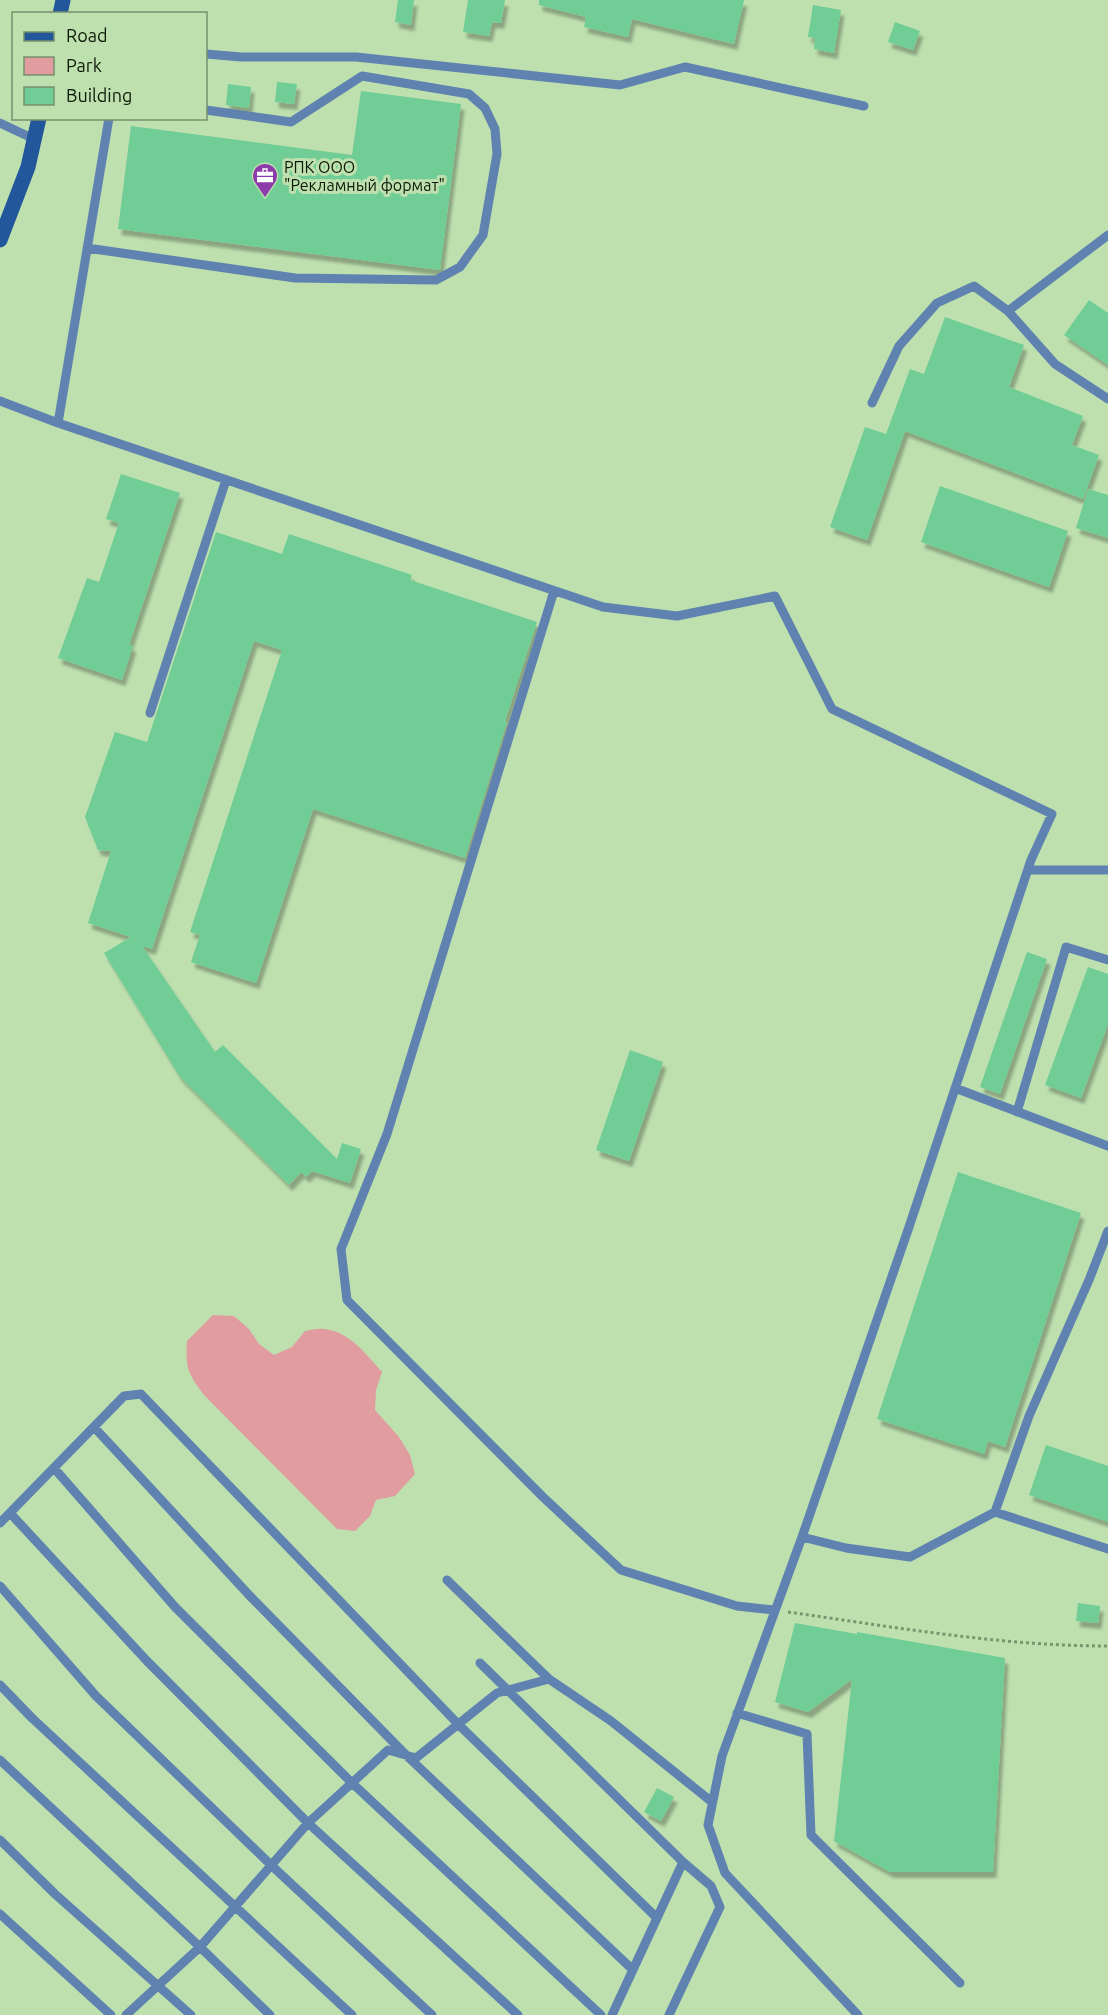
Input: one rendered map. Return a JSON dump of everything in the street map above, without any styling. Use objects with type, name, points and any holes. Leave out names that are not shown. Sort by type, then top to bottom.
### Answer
[{"type":"street","points":[[0,240],[28,167],[39,120]]},
{"type":"lane","points":[[207,54],[241,57],[356,57],[621,85],[686,67],[864,106]]},
{"type":"lane","points":[[87,249],[294,278],[436,280],[459,267],[483,235],[497,154],[495,129],[484,108],[469,94],[362,76],[291,122],[207,110]]},
{"type":"lane","points":[[57,423],[109,120]]},
{"type":"lane","points":[[0,123],[34,139]]},
{"type":"lane","points":[[1008,311],[1108,235]]},
{"type":"lane","points":[[872,403],[898,346],[937,303],[974,286],[1008,311],[1055,364],[1108,399]]},
{"type":"lane","points":[[0,401],[57,423],[603,607],[677,616],[775,596],[832,709],[1052,814],[1028,870],[802,1537],[722,1756],[708,1825],[725,1873],[858,2015]]},
{"type":"lane","points":[[150,713],[226,480]]},
{"type":"lane","points":[[554,591],[387,1134],[341,1249],[347,1300],[543,1497],[621,1570],[737,1606],[774,1610]]},
{"type":"lane","points":[[1028,870],[1108,870]]},
{"type":"lane","points":[[1017,1112],[1066,947],[1108,960]]},
{"type":"lane","points":[[955,1088],[1108,1146]]},
{"type":"lane","points":[[802,1537],[846,1548],[910,1557],[995,1512],[1029,1416],[1108,1231]]},
{"type":"lane","points":[[0,1523],[124,1396],[141,1394],[458,1724],[657,1918]]},
{"type":"lane","points":[[94,1427],[249,1595],[406,1755],[633,1970]]},
{"type":"lane","points":[[54,1468],[175,1607],[352,1783],[600,2015]]},
{"type":"lane","points":[[995,1512],[1108,1549]]},
{"type":"lane","points":[[10,1513],[147,1662],[308,1823],[518,2015]]},
{"type":"lane","points":[[447,1580],[549,1679],[611,1721],[712,1802]]},
{"type":"lane","points":[[0,1586],[96,1696],[432,2015]]},
{"type":"lane","points":[[480,1663],[683,1862],[711,1886],[720,1906],[669,2015]]},
{"type":"lane","points":[[126,2015],[200,1947],[308,1823],[388,1750],[416,1758],[497,1693],[549,1679]]},
{"type":"lane","points":[[0,1685],[32,1718],[352,2015]]},
{"type":"lane","points":[[737,1713],[807,1734],[811,1835],[960,1983]]},
{"type":"lane","points":[[0,1760],[270,2015]]},
{"type":"lane","points":[[0,1840],[55,1894],[191,2015]]},
{"type":"lane","points":[[612,2015],[683,1862]]},
{"type":"lane","points":[[0,1914],[111,2015]]},
{"type":"path","points":[[774,1610],[1059,1646],[1108,1646]]},
{"type":"green space","points":[[213,1315],[234,1316],[249,1329],[259,1344],[274,1355],[292,1347],[305,1331],[319,1329],[342,1334],[357,1345],[382,1372],[376,1390],[375,1410],[399,1437],[410,1455],[415,1474],[395,1496],[376,1500],[370,1516],[355,1531],[337,1529],[204,1395],[194,1381],[187,1364],[187,1341]]},
{"type":"building","points":[[398,0],[414,0],[411,25],[395,22]]},
{"type":"building","points":[[468,0],[505,0],[501,23],[492,22],[489,36],[463,32]]},
{"type":"building","points":[[539,0],[744,0],[734,44],[632,19],[628,37],[584,27],[586,17],[539,5]]},
{"type":"building","points":[[813,5],[841,10],[834,53],[814,49],[815,38],[808,37]]},
{"type":"building","points":[[895,22],[920,31],[913,50],[888,42]]},
{"type":"building","points":[[277,82],[297,84],[294,104],[275,102]]},
{"type":"building","points":[[228,84],[251,87],[249,108],[226,105]]},
{"type":"building","points":[[361,91],[461,104],[440,270],[118,229],[131,126],[352,155]]},
{"type":"building","points":[[1089,300],[1108,313],[1108,365],[1064,335]]},
{"type":"building","points":[[945,317],[1024,345],[1009,387],[1083,416],[1072,445],[1099,455],[1083,499],[905,431],[867,540],[830,527],[865,427],[886,434],[910,369],[924,374]]},
{"type":"building","points":[[121,474],[180,493],[129,645],[133,646],[122,680],[58,658],[87,578],[99,582],[119,523],[106,519]]},
{"type":"building","points":[[940,486],[1068,531],[1049,587],[921,542]]},
{"type":"building","points":[[1088,489],[1108,495],[1108,538],[1076,528]]},
{"type":"building","points":[[216,532],[282,554],[289,534],[412,575],[410,580],[537,622],[465,858],[313,809],[256,983],[191,962],[200,935],[190,932],[282,650],[254,641],[152,949],[142,946],[215,1052],[223,1045],[337,1159],[342,1143],[361,1149],[350,1183],[312,1171],[306,1177],[301,1172],[289,1185],[180,1077],[104,953],[131,937],[88,923],[111,851],[98,850],[85,817],[115,732],[147,742]]},
{"type":"building","points":[[1027,952],[1047,959],[1000,1094],[980,1087]]},
{"type":"building","points":[[1088,967],[1108,974],[1108,1024],[1081,1098],[1045,1085]]},
{"type":"building","points":[[630,1050],[663,1062],[629,1161],[596,1150]]},
{"type":"building","points":[[958,1172],[1081,1213],[1005,1447],[988,1441],[984,1454],[877,1419]]},
{"type":"building","points":[[1046,1445],[1108,1466],[1108,1522],[1029,1495]]},
{"type":"building","points":[[1078,1603],[1100,1606],[1098,1623],[1076,1621]]},
{"type":"building","points":[[795,1623],[1005,1658],[993,1872],[890,1872],[834,1841],[852,1679],[808,1712],[775,1702]]},
{"type":"building","points":[[657,1788],[674,1797],[661,1821],[644,1812]]},
{"type":"place","name":"РПК ООО \"Рекламный формат\"","points":[[265,199]]}]
